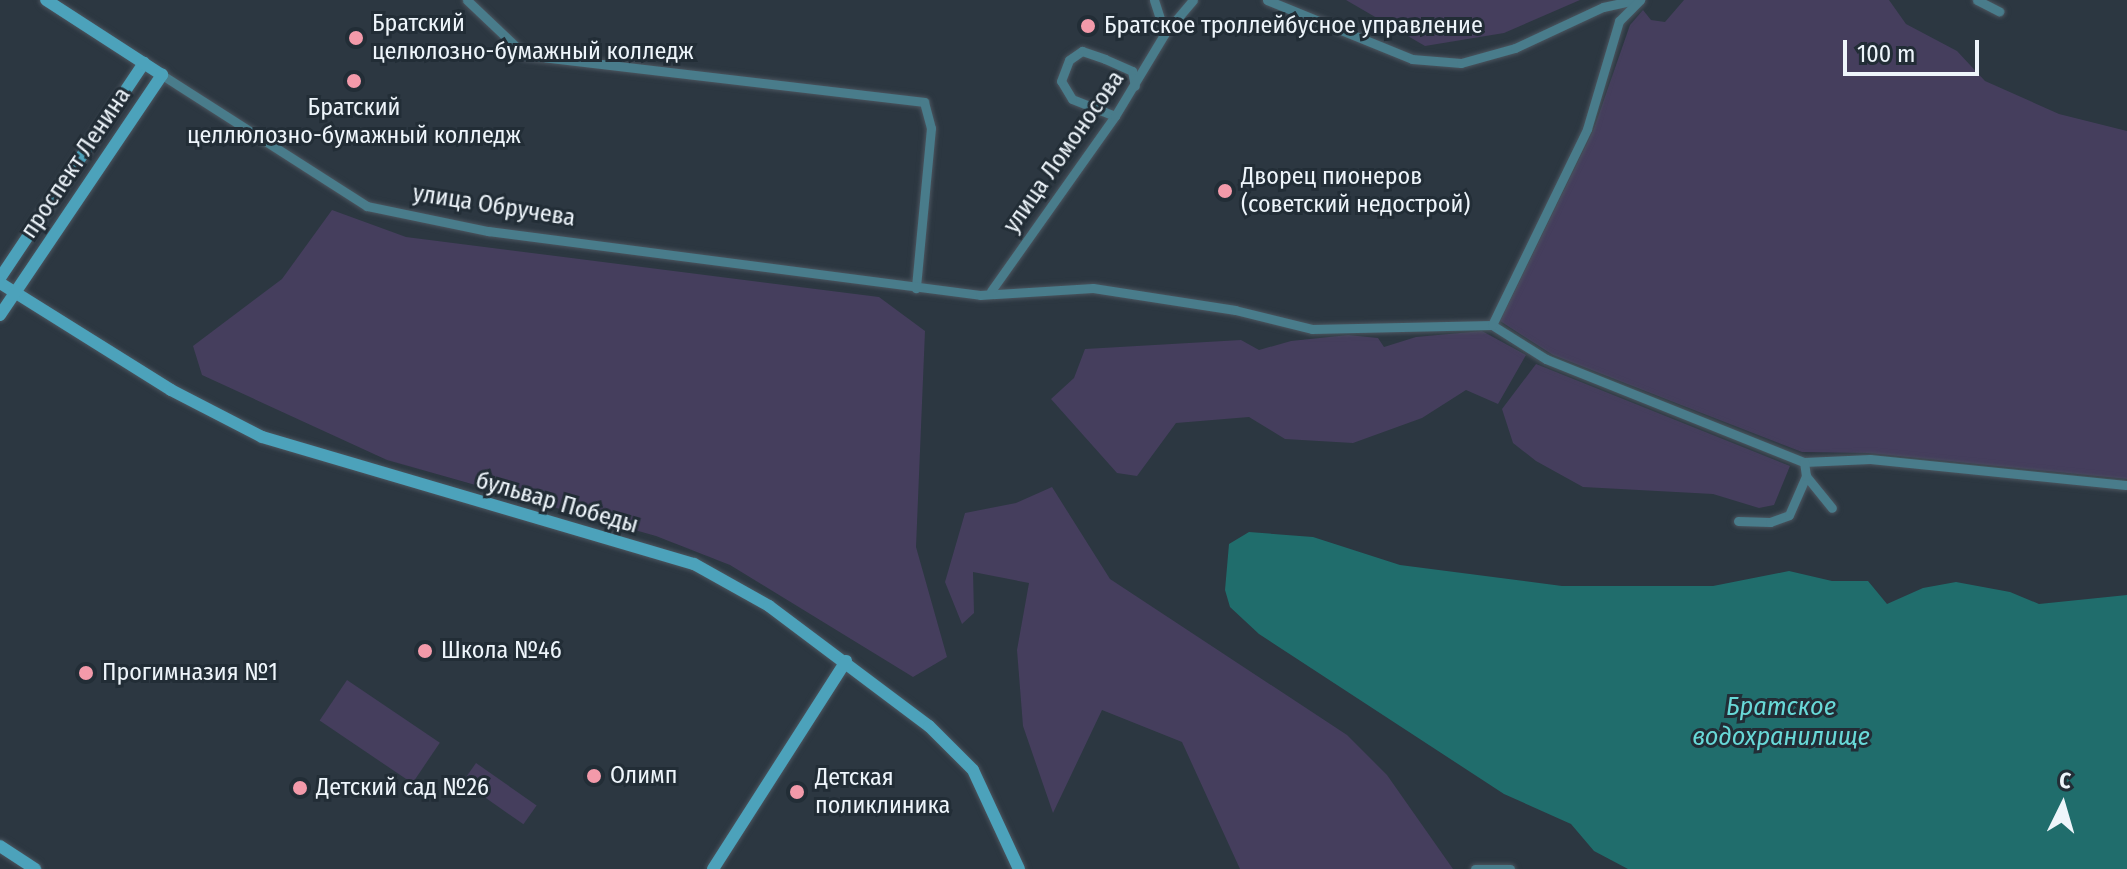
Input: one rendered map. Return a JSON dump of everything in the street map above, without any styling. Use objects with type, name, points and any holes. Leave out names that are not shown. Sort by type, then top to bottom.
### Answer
[{"type":"street","name":"улица Обручева","points":[[46,0],[367,206],[488,231],[980,295],[991,291],[1093,288],[1235,310],[1312,329],[1492,325]]},
{"type":"street","points":[[467,0],[525,55],[924,102],[931,128],[916,288]]},
{"type":"street","points":[[1154,0],[1165,33]]},
{"type":"street","name":"улица Ломоносова","points":[[991,291],[1115,116],[1165,33],[1193,0]]},
{"type":"street","points":[[1267,0],[1412,59],[1461,63],[1515,48],[1603,7],[1638,0]]},
{"type":"street","points":[[1638,0],[1619,21],[1587,129],[1492,325],[1546,359],[1804,462],[1870,459],[2126,485]]},
{"type":"street","points":[[1977,0],[1999,11]]},
{"type":"street","points":[[1115,116],[1072,99],[1061,81],[1069,60],[1082,51],[1105,59],[1132,71],[1135,86]]},
{"type":"street","name":"проспект Ленина","points":[[0,280],[144,63]]},
{"type":"street","name":"проспект Ленина","points":[[0,315],[162,75]]},
{"type":"street","name":"бульвар Победы","points":[[0,280],[171,390],[262,437],[694,564],[769,606],[929,726],[973,770],[1019,869]]},
{"type":"street","points":[[1804,462],[1806,476],[1832,508]]},
{"type":"street","points":[[1738,521],[1770,522],[1789,515],[1806,476]]},
{"type":"street","points":[[713,869],[846,661]]},
{"type":"street","points":[[0,846],[35,869]]},
{"type":"street","points":[[1475,869],[1510,869]]},
{"type":"shaded area","points":[[1346,0],[1580,0],[1504,33],[1425,46]]},
{"type":"shaded area","points":[[1684,0],[1889,0],[1906,24],[1957,51],[1985,81],[2059,114],[2127,131],[2127,479],[1868,453],[1802,452],[1553,355],[1500,321],[1593,131],[1630,25],[1643,10],[1651,20],[1665,22]]},
{"type":"shaded area","points":[[332,210],[406,237],[879,297],[925,331],[916,547],[947,657],[913,677],[730,565],[656,536],[387,460],[202,375],[193,346],[282,279]]},
{"type":"shaded area","points":[[1482,331],[1526,355],[1498,404],[1466,390],[1422,418],[1353,443],[1285,439],[1249,417],[1176,423],[1137,476],[1117,473],[1051,399],[1074,378],[1085,349],[1241,340],[1259,350],[1291,341],[1348,335],[1378,338],[1384,347],[1416,337]]},
{"type":"shaded area","points":[[1536,364],[1790,466],[1774,505],[1759,508],[1713,494],[1583,487],[1536,461],[1513,443],[1502,409]]},
{"type":"shaded area","points":[[1052,487],[1110,579],[1347,735],[1387,775],[1453,869],[1240,869],[1182,742],[1102,710],[1053,813],[1023,726],[1017,650],[1029,583],[973,572],[974,613],[962,624],[945,582],[965,513],[1016,503]]},
{"type":"shaded area","points":[[347,680],[440,743],[412,783],[320,721]]},
{"type":"shaded area","points":[[476,763],[537,805],[523,824],[463,782]]},
{"type":"water","name":"Братское водохранилище","points":[[1249,532],[1313,537],[1400,565],[1562,586],[1713,586],[1789,571],[1832,581],[1868,581],[1887,604],[1923,588],[1956,582],[2010,592],[2039,604],[2127,595],[2127,869],[1628,869],[1594,851],[1571,824],[1504,794],[1259,634],[1230,607],[1225,590],[1229,544]]},
{"type":"place","name":"Братское троллейбусное управление","points":[[1088,26]]},
{"type":"place","name":"Братский целюлозно-бумажный колледж","points":[[356,38]]},
{"type":"place","name":"Братский целлюлозно-бумажный колледж","points":[[354,81]]},
{"type":"place","name":"Дворец пионеров (советский недострой)","points":[[1225,191]]},
{"type":"place","name":"Школа №46","points":[[425,651]]},
{"type":"place","name":"Прогимназия №1","points":[[86,673]]},
{"type":"place","name":"Олимп","points":[[594,776]]},
{"type":"place","name":"Детский сад №26","points":[[300,788]]},
{"type":"place","name":"Детская поликлиника","points":[[797,792]]}]
